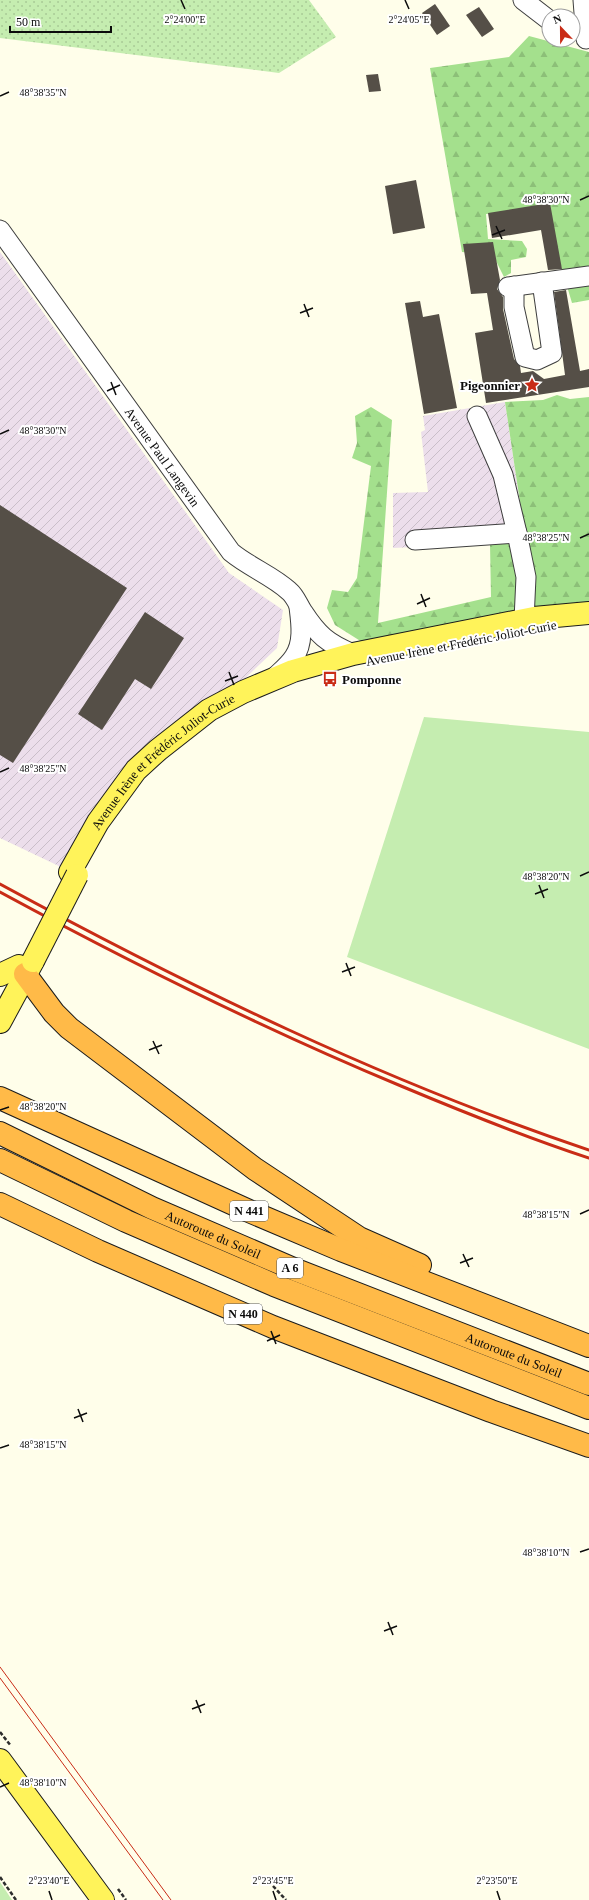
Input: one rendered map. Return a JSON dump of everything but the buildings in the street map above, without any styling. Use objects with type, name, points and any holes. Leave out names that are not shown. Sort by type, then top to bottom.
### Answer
[{"type":"highway","points":[[25,964],[54,1013],[69,1028],[255,1169],[359,1238],[489,1296],[504,1312]]},
{"type":"highway","name":"N 441","points":[[0,1098],[249,1211],[341,1250],[589,1346]]},
{"type":"highway","name":"Autoroute du Soleil","points":[[0,1133],[152,1208],[289,1267],[589,1384]]},
{"type":"highway","name":"Autoroute du Soleil","points":[[0,1160],[126,1221],[274,1285],[589,1408]]},
{"type":"highway","name":"N 440","points":[[0,1204],[98,1251],[273,1327],[491,1411],[589,1446]]},
{"type":"highway","points":[[491,1411],[538,1440],[589,1462]]},
{"type":"main road","name":"Avenue Irène et Frédéric Joliot-Curie","points":[[0,1004],[25,964],[98,822],[136,770],[158,750],[210,710],[243,692],[317,663],[353,654],[524,620],[589,613]]},
{"type":"main road","name":"Avenue Irène et Frédéric Joliot-Curie","points":[[73,873],[124,804],[157,768],[189,740],[246,702],[295,682],[346,665],[531,628],[589,620]]},
{"type":"main road","name":"Avenue Irène et Frédéric Joliot-Curie","points":[[0,1022],[25,964]]},
{"type":"main road","points":[[0,975],[25,964]]},
{"type":"main road","points":[[0,1760],[102,1900]]},
{"type":"street","points":[[523,0],[541,14]]},
{"type":"street","points":[[583,0],[583,38]]},
{"type":"street","name":"Avenue Paul Langevin","points":[[0,230],[231,552],[244,563],[290,592],[322,638],[353,654]]},
{"type":"street","points":[[542,282],[552,353],[537,360],[525,357],[511,286],[542,282],[589,276]]},
{"type":"street","points":[[477,416],[503,475],[517,533],[526,577],[524,620]]},
{"type":"street","points":[[416,540],[517,533]]},
{"type":"street","points":[[272,680],[294,657],[300,643],[300,607]]},
{"type":"path","points":[[0,1877],[16,1900]]},
{"type":"path","points":[[273,1886],[286,1900]]},
{"type":"shaded area","points":[[0,252],[229,573],[283,610],[277,648],[239,684],[205,701],[168,726],[127,765],[63,868],[0,838]]},
{"type":"shaded area","points":[[505,402],[526,542],[393,548],[393,493],[428,492],[421,432],[425,430],[423,416]]},
{"type":"green space","points":[[0,0],[309,0],[336,37],[279,73],[0,38]]},
{"type":"green space","points":[[529,36],[541,39],[541,48],[574,48],[589,52],[589,300],[572,303],[553,239],[523,212],[486,214],[488,239],[522,241],[527,249],[526,257],[511,260],[511,273],[504,277],[493,255],[462,252],[430,68],[509,57]]},
{"type":"green space","points":[[557,395],[570,399],[589,397],[589,603],[362,642],[335,625],[327,608],[332,590],[348,592],[357,578],[371,466],[352,458],[357,443],[355,416],[371,407],[392,420],[378,623],[491,597],[490,544],[526,542],[505,402],[543,400]]},
{"type":"green space","points":[[424,717],[589,732],[589,1049],[347,957]]},
{"type":"green space","points":[[0,1882],[12,1900],[0,1900]]},
{"type":"tram line","points":[[0,1667],[171,1900]]},
{"type":"tram line","points":[[0,1678],[163,1900]]},
{"type":"railway","points":[[0,884],[143,959],[288,1030],[437,1094],[589,1150]]},
{"type":"railway","points":[[0,892],[148,970],[299,1042],[471,1115],[541,1142],[589,1158]]},
{"type":"place","name":"Pigeonnier","points":[[532,385]]},
{"type":"place","name":"Pomponne","points":[[330,679]]}]
